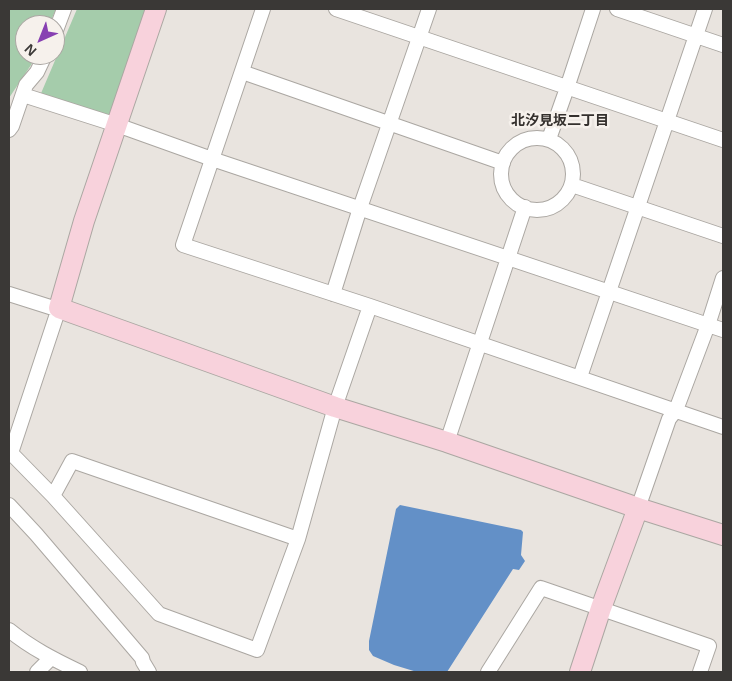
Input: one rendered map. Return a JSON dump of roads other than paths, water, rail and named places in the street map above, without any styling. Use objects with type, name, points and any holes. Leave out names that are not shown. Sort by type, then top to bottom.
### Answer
[{"type":"street","points":[[156,9],[84,221],[59,308],[10,452],[53,496],[159,614],[257,650],[298,539],[336,407],[370,306]]},
{"type":"street","points":[[264,9],[183,245],[370,306],[723,427]]},
{"type":"street","points":[[336,9],[723,140]]},
{"type":"street","points":[[333,294],[360,208],[429,9]]},
{"type":"street","points":[[549,139],[593,9]]},
{"type":"street","points":[[617,9],[723,44]]},
{"type":"street","points":[[580,377],[705,9]]},
{"type":"street","points":[[9,130],[26,85],[40,65]]},
{"type":"street","points":[[242,72],[502,163]]},
{"type":"street","points":[[23,95],[723,330]]},
{"type":"street","points":[[526,139],[549,139],[566,152],[572,163],[572,185],[566,195],[553,206],[536,210],[525,208],[515,202],[503,185],[502,163],[516,144],[526,139]]},
{"type":"street","points":[[572,185],[723,236]]},
{"type":"street","points":[[447,442],[525,208]]},
{"type":"street","points":[[580,672],[668,419],[676,410],[708,325],[723,278]]},
{"type":"street","points":[[9,294],[59,308],[336,407],[447,442],[638,508],[723,535]]},
{"type":"street","points":[[53,496],[72,461],[298,539]]},
{"type":"street","points":[[9,505],[142,658],[142,662],[149,672]]},
{"type":"street","points":[[488,672],[541,588],[709,646],[700,672]]},
{"type":"street","points":[[9,630],[23,642],[80,672]]},
{"type":"street","points":[[37,672],[51,658]]},
{"type":"water","points":[[400,505],[521,530],[523,532],[521,555],[525,561],[519,570],[513,569],[447,672],[417,672],[373,656],[369,650],[369,641],[396,509]]},
{"type":"district","name":"北汐見坂二丁目","points":[[560,121]]}]
